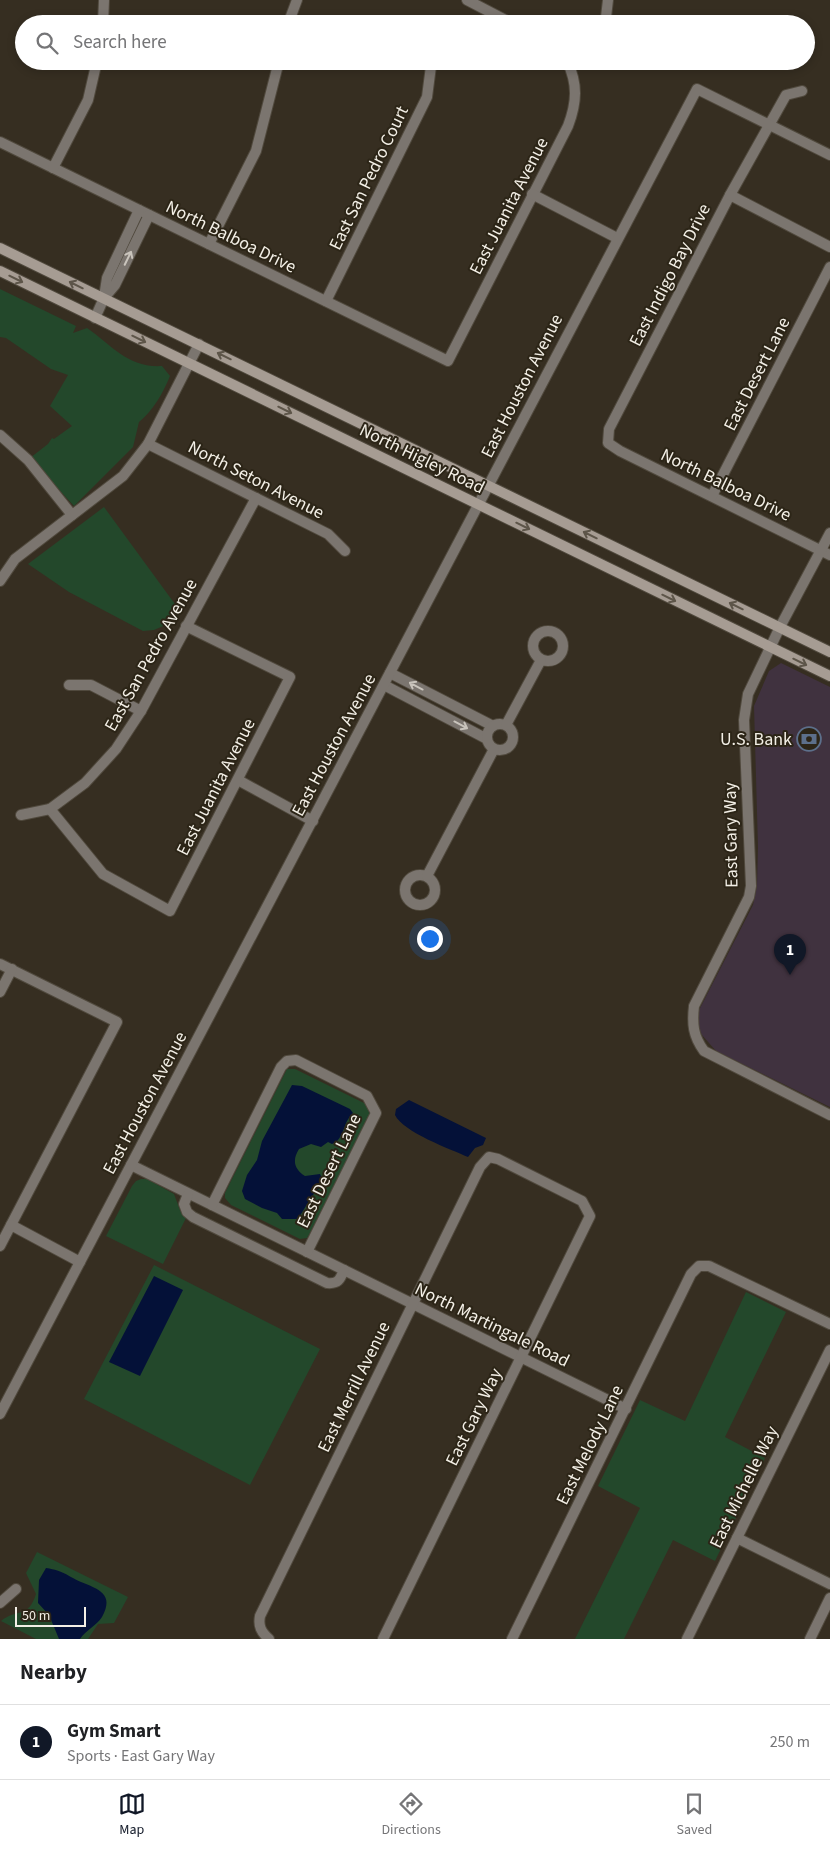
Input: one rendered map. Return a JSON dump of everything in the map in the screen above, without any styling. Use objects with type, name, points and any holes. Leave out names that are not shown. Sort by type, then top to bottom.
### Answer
[{"type":"main road","name":"North Higley Road","points":[[0,248],[830,652]]},
{"type":"main road","name":"North Higley Road","points":[[0,272],[479,505],[772,642],[830,676]]},
{"type":"street","points":[[103,15],[104,0]]},
{"type":"street","points":[[292,15],[298,0]]},
{"type":"street","points":[[467,0],[496,15]]},
{"type":"street","points":[[606,15],[608,0]]},
{"type":"street","points":[[54,168],[88,100],[95,70]]},
{"type":"street","points":[[209,244],[256,151],[277,70]]},
{"type":"street","name":"East San Pedro Court","points":[[326,301],[427,97],[430,70]]},
{"type":"street","name":"East Juanita Avenue","points":[[448,361],[568,126],[574,109],[574,76],[571,70]]},
{"type":"street","name":"East Houston Avenue","points":[[0,1414],[489,486],[617,238],[697,90],[768,126]]},
{"type":"street","name":"East Indigo Bay Drive","points":[[608,443],[609,429],[730,195],[768,126],[786,95],[802,91]]},
{"type":"street","points":[[768,126],[830,156]]},
{"type":"street","name":"North Balboa Drive","points":[[0,142],[448,361]]},
{"type":"street","points":[[532,194],[617,238]]},
{"type":"street","points":[[730,195],[830,247]]},
{"type":"street","points":[[95,318],[104,298],[107,278],[139,210]]},
{"type":"street","points":[[104,298],[116,284],[149,215]]},
{"type":"street","name":"East Desert Lane","points":[[712,496],[830,267]]},
{"type":"street","points":[[0,581],[14,558],[123,476],[148,444],[199,344]]},
{"type":"street","points":[[0,434],[28,460],[72,515]]},
{"type":"street","name":"North Balboa Drive","points":[[608,443],[620,452],[825,553]]},
{"type":"street","name":"North Seton Avenue","points":[[148,444],[328,534],[345,551]]},
{"type":"street","name":"East San Pedro Avenue","points":[[22,815],[50,809],[85,783],[116,749],[141,711],[256,498]]},
{"type":"street","points":[[772,642],[825,553],[830,533]]},
{"type":"street","name":"East Juanita Avenue","points":[[50,809],[103,874],[170,911],[290,677],[186,626]]},
{"type":"street","name":"East Gary Way","points":[[772,642],[748,694],[744,709],[751,886],[749,897],[694,1006],[692,1025],[697,1041],[704,1051],[830,1115]]},
{"type":"street","points":[[506,725],[541,660]]},
{"type":"street","points":[[390,673],[493,726]]},
{"type":"street","points":[[69,685],[91,685],[141,711]]},
{"type":"street","points":[[384,685],[487,739],[494,749],[502,750],[512,743],[513,735],[506,725],[499,724],[493,726],[488,732],[487,739]]},
{"type":"street","points":[[427,876],[494,749]]},
{"type":"street","points":[[238,780],[313,821]]},
{"type":"street","points":[[0,964],[117,1022],[0,1246]]},
{"type":"street","points":[[0,992],[12,969]]},
{"type":"street","name":"East Desert Lane","points":[[212,1205],[281,1067],[287,1061],[296,1060],[367,1096],[376,1112],[307,1252]]},
{"type":"street","name":"East Merrill Avenue","points":[[266,1636],[258,1623],[260,1616],[480,1167],[489,1157],[498,1159],[582,1201],[587,1209]]},
{"type":"street","name":"North Martingale Road","points":[[131,1165],[626,1410]]},
{"type":"street","points":[[188,1194],[184,1204],[187,1212],[193,1217],[327,1283],[334,1284],[339,1281],[344,1270]]},
{"type":"street","name":"East Gary Way","points":[[383,1639],[590,1216],[587,1209]]},
{"type":"street","points":[[11,1225],[80,1262]]},
{"type":"street","name":"East Melody Lane","points":[[512,1639],[626,1410],[691,1274],[699,1266],[709,1266],[830,1324]]},
{"type":"street","name":"East Michelle Way","points":[[687,1639],[830,1350]]},
{"type":"street","points":[[737,1538],[830,1584]]},
{"type":"street","points":[[0,1603],[16,1589]]},
{"type":"street","points":[[810,1639],[830,1598]]},
{"type":"shaded area","points":[[781,663],[830,687],[830,1107],[716,1051],[702,1035],[697,1024],[698,1012],[753,905],[757,886],[758,847],[754,706],[769,671]]},
{"type":"green space","points":[[0,289],[76,326],[73,333],[87,328],[130,360],[150,366],[162,366],[170,376],[149,413],[139,422],[133,447],[74,506],[30,458],[48,444],[52,438],[54,439],[72,426],[50,406],[68,375],[51,369],[6,338],[0,337]]},
{"type":"green space","points":[[104,507],[180,611],[175,621],[154,630],[143,631],[69,592],[28,564]]},
{"type":"green space","points":[[287,1069],[295,1069],[366,1104],[370,1114],[310,1233],[307,1238],[300,1239],[231,1205],[225,1198],[225,1193]]},
{"type":"green space","points":[[141,1179],[147,1179],[174,1194],[180,1210],[186,1218],[163,1264],[106,1236],[132,1186]]},
{"type":"green space","points":[[154,1265],[320,1349],[250,1485],[84,1399]]},
{"type":"green space","points":[[746,1292],[786,1312],[725,1437],[765,1458],[715,1561],[673,1540],[624,1639],[575,1639],[640,1508],[598,1486],[640,1400],[685,1421]]},
{"type":"green space","points":[[37,1552],[128,1597],[114,1623],[98,1624],[88,1639],[36,1639],[1,1621],[26,1610],[33,1602],[36,1594],[26,1573]]},
{"type":"water","points":[[292,1085],[302,1086],[350,1109],[353,1113],[336,1142],[332,1144],[328,1142],[321,1147],[311,1144],[299,1149],[295,1157],[295,1164],[298,1170],[305,1176],[320,1174],[324,1183],[312,1196],[298,1219],[282,1219],[277,1213],[245,1199],[242,1191],[247,1175],[257,1160],[262,1141]]},
{"type":"water","points":[[409,1100],[486,1138],[483,1145],[475,1148],[468,1157],[439,1145],[407,1128],[395,1115],[396,1109]]},
{"type":"water","points":[[154,1276],[183,1290],[140,1376],[109,1362]]},
{"type":"water","points":[[46,1568],[61,1572],[99,1590],[106,1598],[106,1609],[102,1617],[80,1639],[59,1639],[49,1615],[38,1603],[39,1580]]},
{"type":"place","name":"U.S. Bank","points":[[809,739]]},
{"type":"place","name":"Gym Smart","points":[[790,975]]}]
